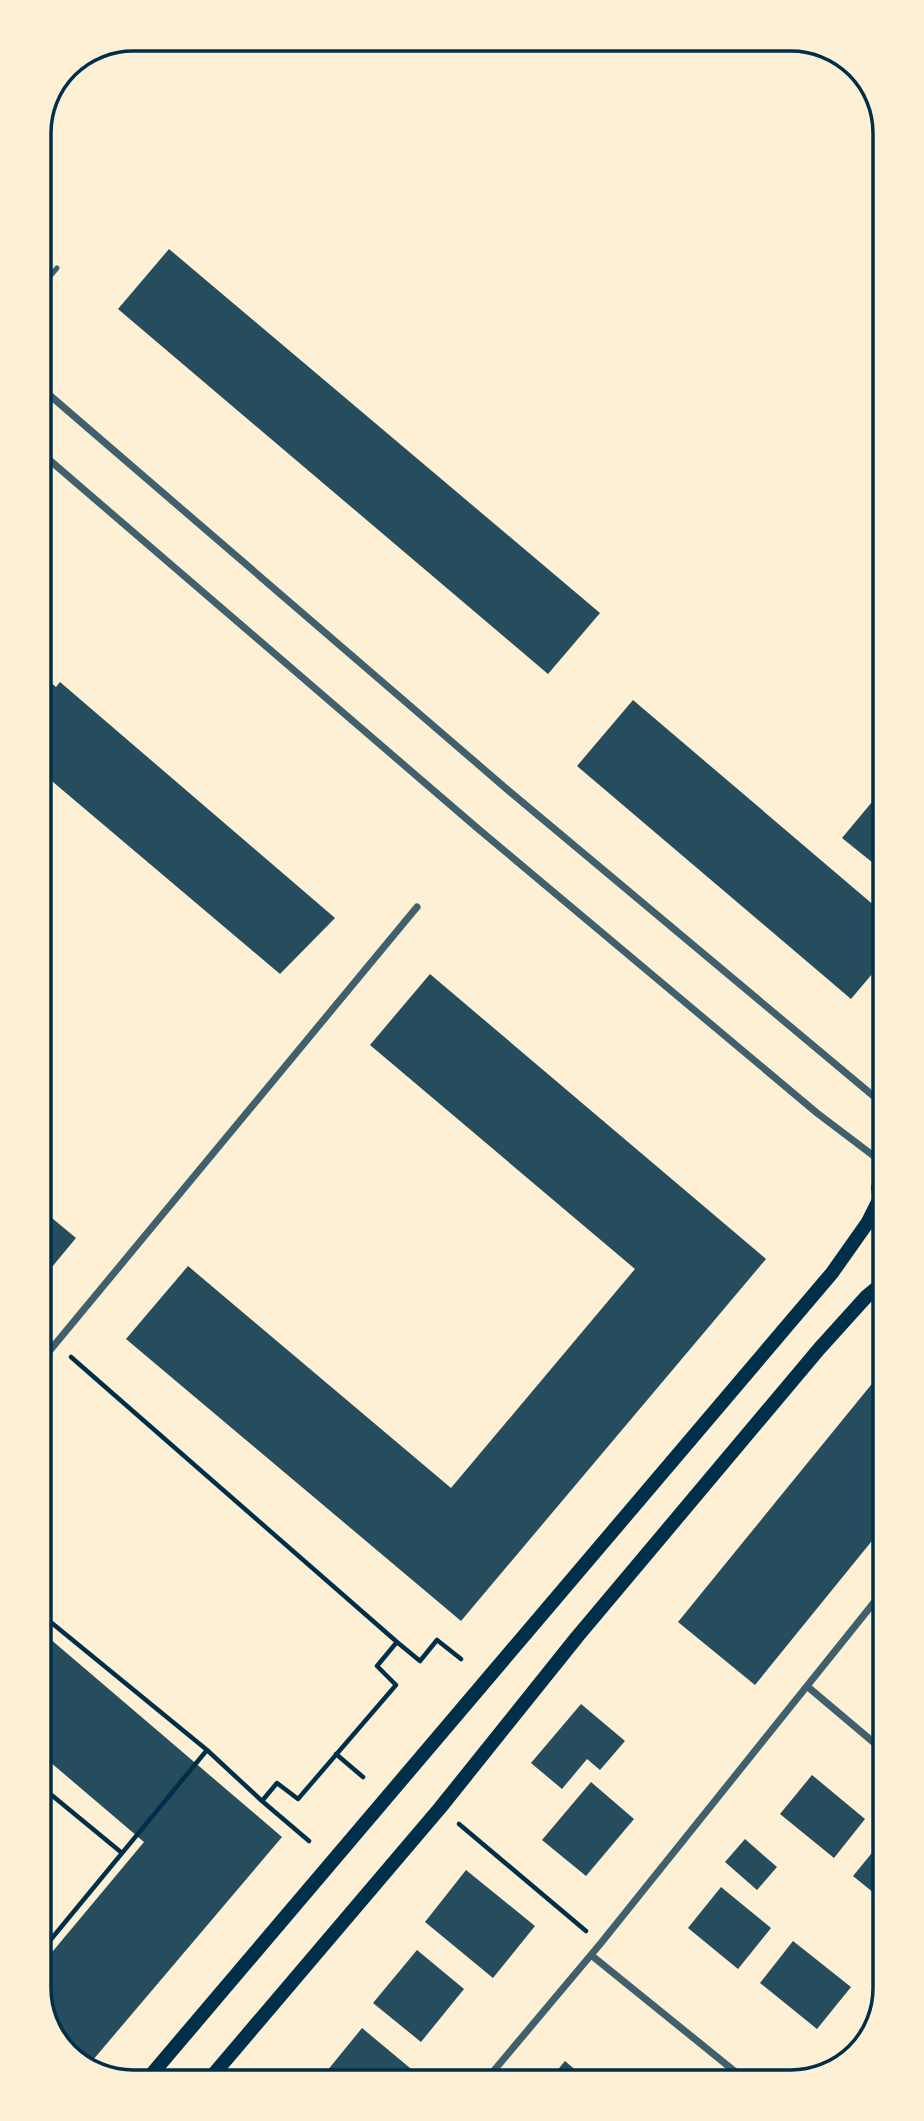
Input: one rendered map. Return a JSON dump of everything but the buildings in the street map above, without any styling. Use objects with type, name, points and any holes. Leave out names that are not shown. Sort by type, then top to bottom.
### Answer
[{"type":"main road","points":[[155,2070],[832,1273],[873,1212]]},
{"type":"main road","points":[[217,2070],[440,1808],[586,1626],[819,1349],[873,1291]]},
{"type":"street","points":[[51,396],[509,791],[873,1096]]},
{"type":"street","points":[[51,460],[476,827],[873,1157]]},
{"type":"street","points":[[51,1349],[417,906]]},
{"type":"street","points":[[494,2070],[592,1955],[873,1604]]},
{"type":"street","points":[[808,1687],[873,1742]]},
{"type":"street","points":[[592,1955],[733,2070]]},
{"type":"lane","points":[[51,275],[57,268]]},
{"type":"path","points":[[55,1344],[420,1661],[437,1640],[461,1659]]},
{"type":"path","points":[[51,1622],[207,1750],[309,1841]]},
{"type":"path","points":[[262,1801],[277,1783],[298,1799],[396,1685],[377,1666],[397,1642]]},
{"type":"path","points":[[51,1939],[207,1750]]},
{"type":"path","points":[[336,1754],[363,1777]]},
{"type":"path","points":[[51,1795],[122,1853]]},
{"type":"path","points":[[440,1808],[601,1943]]}]
